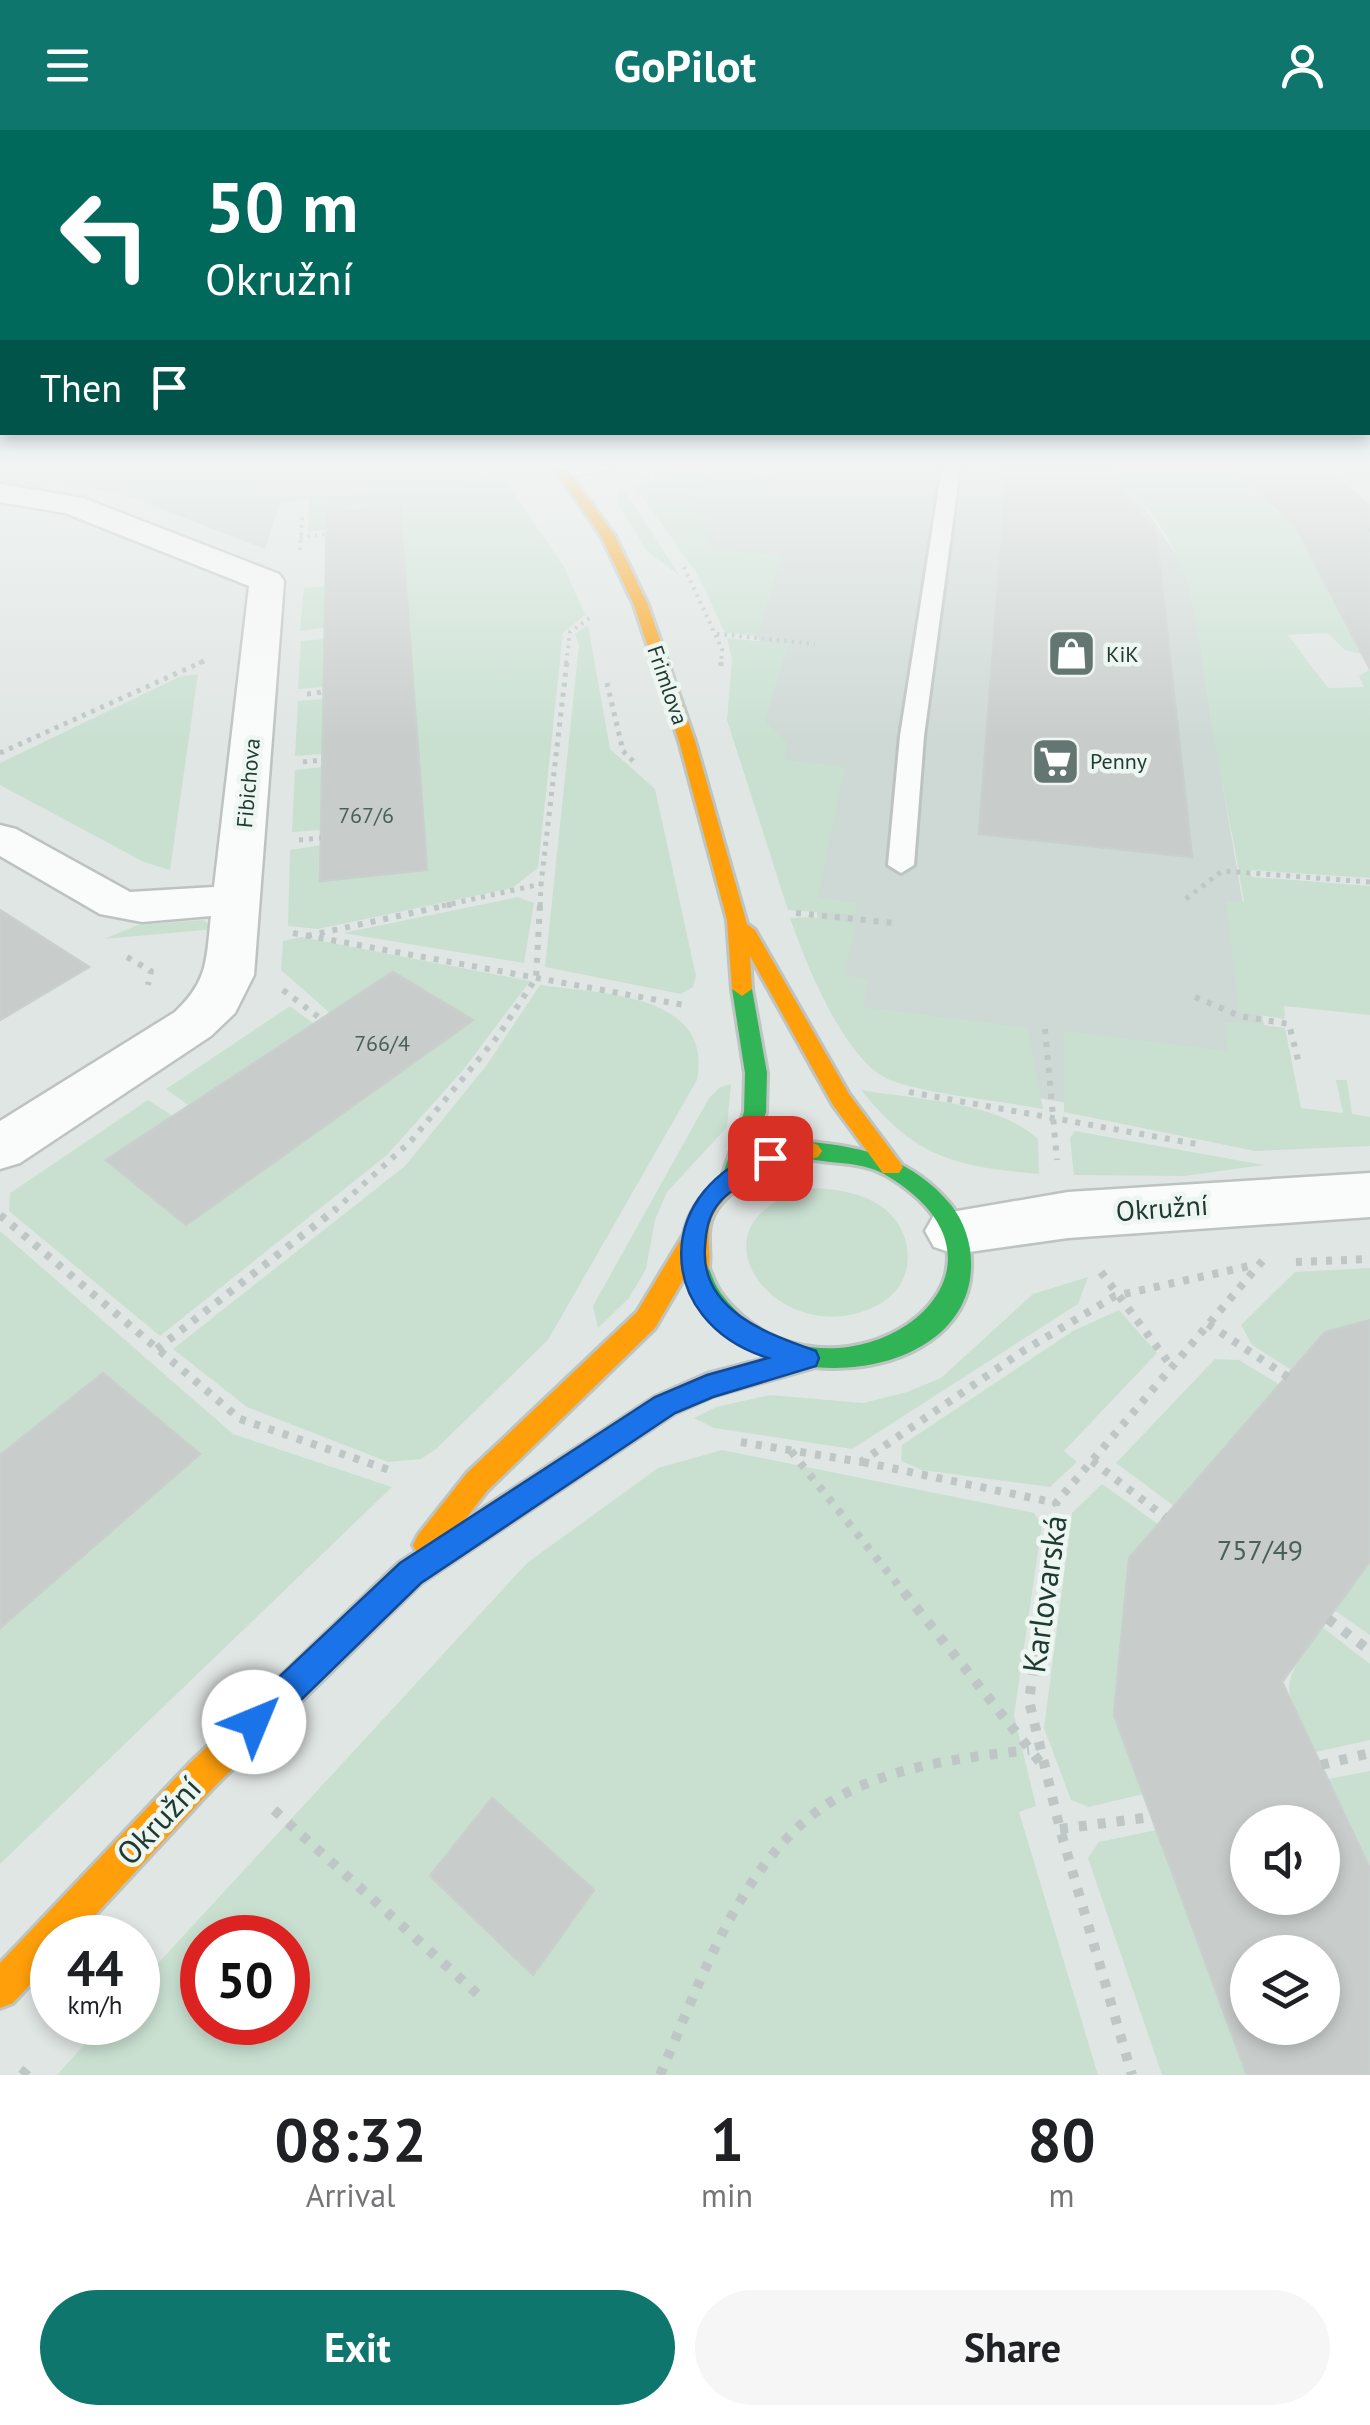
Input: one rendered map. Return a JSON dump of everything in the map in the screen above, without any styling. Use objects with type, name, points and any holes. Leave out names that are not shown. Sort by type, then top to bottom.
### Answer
[{"type":"main road","name":"Frimlova","points":[[619,559],[641,605],[687,741],[737,920],[841,1099],[891,1167]]},
{"type":"main road","name":"Frimlova","points":[[735,1174],[755,1112],[756,1073],[736,951],[737,920]]},
{"type":"main road","name":"Okružní","points":[[810,1151],[851,1154],[891,1167],[918,1183],[940,1206],[955,1232],[961,1265],[954,1298],[932,1328],[896,1349],[853,1361],[806,1358],[762,1345],[726,1321],[702,1292],[692,1259],[694,1226],[709,1197],[735,1174],[770,1158],[810,1151]]},
{"type":"main road","name":"Okružní","points":[[410,1573],[444,1519],[477,1482],[646,1320],[693,1241]]},
{"type":"main road","name":"Okružní","points":[[0,1990],[202,1776],[410,1573],[665,1405],[722,1382],[806,1358]]},
{"type":"street","name":"Fibichova","points":[[0,1148],[193,1024],[217,1001],[229,975],[267,581],[210,559]]},
{"type":"street","points":[[0,838],[117,904],[142,908],[236,898]]},
{"type":"street","name":"Okružní","points":[[955,1232],[1068,1215],[1346,1196]]},
{"type":"lane","points":[[901,865],[912,736],[937,559]]},
{"type":"path","points":[[678,559],[722,650],[721,684]]},
{"type":"path","points":[[157,1349],[313,1230],[412,1141],[498,1036],[536,978],[541,884],[570,632],[591,617]]},
{"type":"path","points":[[0,753],[262,634]]},
{"type":"path","points":[[715,634],[815,644]]},
{"type":"path","points":[[1186,899],[1222,871],[1370,882]]},
{"type":"path","points":[[307,936],[541,884]]},
{"type":"path","points":[[791,914],[894,923]]},
{"type":"path","points":[[278,930],[689,1006]]},
{"type":"path","points":[[118,952],[151,971],[145,1001]]},
{"type":"path","points":[[274,983],[320,1019]]},
{"type":"path","points":[[1195,997],[1240,1016],[1289,1024],[1298,1060]]},
{"type":"path","points":[[903,1090],[1221,1148]]},
{"type":"path","name":"Karlovarská","points":[[1132,2075],[1060,1829],[1029,1701],[1056,1503],[1260,1264],[1346,1196]]},
{"type":"path","points":[[0,1215],[240,1419],[398,1474]]},
{"type":"path","points":[[861,1462],[1024,1350],[1115,1296],[1260,1264],[1370,1259]]},
{"type":"path","points":[[1208,1324],[1288,1376]]},
{"type":"path","points":[[720,1439],[861,1462],[1056,1503]]},
{"type":"path","points":[[790,1450],[1046,1770]]},
{"type":"path","points":[[1092,1461],[1165,1518]]},
{"type":"path","points":[[1328,1619],[1370,1651]]},
{"type":"path","points":[[660,2075],[731,1918],[792,1835],[830,1803],[877,1781],[978,1756],[1029,1750]]},
{"type":"path","points":[[1321,1765],[1370,1754]]},
{"type":"path","points":[[266,1803],[483,1998]]},
{"type":"path","points":[[1060,1829],[1151,1817]]},
{"type":"shaded area","points":[[717,559],[1179,559],[1198,610],[1209,707],[1270,1061],[1120,1112],[879,1071],[825,953],[816,909],[757,720],[763,649],[736,586]]},
{"type":"green space","points":[[404,559],[558,559],[585,615],[563,633],[538,868],[512,888],[318,929],[288,926],[290,850],[321,845],[321,881],[427,870]]},
{"type":"green space","points":[[657,559],[669,559],[680,576]]},
{"type":"green space","points":[[686,559],[781,559],[757,636],[725,633]]},
{"type":"green space","points":[[1178,559],[1314,559],[1363,654],[1345,650],[1328,633],[1288,635],[1328,688],[1364,687],[1359,676],[1370,669],[1370,878],[1248,870],[1252,877],[1370,886],[1370,1015],[1284,1006],[1285,1019],[1239,1012],[1226,901],[1244,902],[1199,636]]},
{"type":"green space","points":[[325,586],[324,628],[300,631],[304,588]]},
{"type":"green space","points":[[588,625],[610,749],[655,789],[696,976],[693,987],[681,994],[545,967],[579,645],[575,634]]},
{"type":"green space","points":[[727,638],[788,644],[765,721],[788,744],[784,760],[845,767],[818,897],[856,903],[857,915],[788,910],[727,720],[732,659]]},
{"type":"green space","points":[[324,639],[324,687],[298,689],[301,641]]},
{"type":"green space","points":[[198,674],[170,870],[144,862],[0,785],[0,763],[179,677]]},
{"type":"green space","points":[[324,699],[322,754],[295,756],[298,701]]},
{"type":"green space","points":[[322,767],[321,830],[292,832],[295,770]]},
{"type":"green space","points":[[518,897],[534,903],[524,963],[343,933]]},
{"type":"green space","points":[[790,918],[856,923],[845,974],[868,980],[863,1007],[1028,1028],[1043,1109],[923,1089],[890,1080],[873,1070],[829,1009]]},
{"type":"green space","points":[[203,920],[215,929],[104,939],[138,925]]},
{"type":"green space","points":[[301,937],[530,981],[464,1069],[387,1155],[160,1336],[9,1211],[10,1193],[148,1100],[173,1116],[107,1160],[187,1225],[473,1020],[393,972],[330,1013],[281,970],[283,941]]},
{"type":"green space","points":[[540,985],[647,1003],[670,1014],[688,1029],[698,1051],[697,1080],[548,1340],[436,1449],[421,1459],[388,1462],[247,1407],[173,1349],[405,1166],[486,1066]]},
{"type":"green space","points":[[290,1006],[314,1024],[188,1105],[166,1089]]},
{"type":"green space","points":[[1225,1023],[1285,1028],[1301,1108],[1343,1113],[1336,1080],[1347,1080],[1352,1114],[1370,1117],[1370,1146],[1255,1151],[1064,1112],[1064,1031],[1227,1051]]},
{"type":"green space","points":[[731,1084],[727,1127],[667,1192],[655,1220],[646,1269],[629,1298],[598,1328],[593,1306],[709,1098],[720,1087]]},
{"type":"green space","points":[[861,1090],[954,1104],[1000,1116],[1038,1139],[1039,1174],[983,1167],[939,1155],[900,1131]]},
{"type":"green space","points":[[1075,1131],[1264,1165],[1184,1176],[1074,1175],[1070,1138]]},
{"type":"green space","points":[[812,1188],[868,1199],[885,1209],[903,1233],[908,1260],[905,1273],[891,1296],[878,1305],[841,1316],[807,1313],[777,1299],[756,1278],[747,1253],[751,1227],[771,1204]]},
{"type":"green space","points":[[0,1231],[233,1434],[392,1487],[0,1864],[0,1628],[200,1454],[103,1373],[0,1455]]},
{"type":"green space","points":[[1370,1268],[1370,1319],[1325,1332],[1293,1371],[1252,1345],[1241,1325],[1295,1272]]},
{"type":"green space","points":[[1088,1277],[1078,1304],[852,1449],[714,1428],[694,1418],[716,1407],[770,1395],[863,1403],[907,1392],[941,1378],[1033,1294]]},
{"type":"green space","points":[[1119,1310],[1157,1353],[1064,1451],[1077,1462],[1050,1487],[922,1470],[901,1461],[902,1445],[1073,1331]]},
{"type":"green space","points":[[1215,1359],[1239,1360],[1280,1385],[1174,1506],[1116,1463]]},
{"type":"green space","points":[[722,1450],[1034,1513],[1042,1525],[1014,1715],[1036,1806],[1019,1812],[1098,2075],[57,2075],[84,2045],[160,2045],[160,1961],[180,1939],[180,2045],[310,2045],[310,1915],[203,1915],[527,1563],[658,1468]]},
{"type":"green space","points":[[1102,1484],[1158,1524],[1129,1558],[1114,1715],[1143,1794],[1089,1807],[1071,1800],[1044,1728],[1072,1513]]},
{"type":"green space","points":[[1370,1561],[1370,1635],[1334,1610]]},
{"type":"green space","points":[[1322,1627],[1370,1664],[1370,1740],[1316,1752],[1289,1688],[1297,1664]]},
{"type":"green space","points":[[1370,1771],[1370,1869],[1328,1779]]},
{"type":"green space","points":[[1156,1830],[1230,2029],[1230,2045],[1236,2045],[1247,2075],[1162,2075],[1088,1858],[1099,1842]]},
{"type":"building","points":[[326,559],[404,559],[427,870],[320,881]]},
{"type":"building","points":[[1000,559],[1159,559],[1192,857],[979,834]]},
{"type":"building","points":[[1313,559],[1370,559],[1370,669]]},
{"type":"building","points":[[0,910],[89,967],[0,1020]]},
{"type":"building","points":[[393,972],[473,1020],[186,1225],[106,1160]]},
{"type":"building","points":[[1370,1320],[1370,1561],[1282,1682],[1340,1805],[1230,1805],[1230,1915],[1340,1915],[1340,1805],[1370,1869],[1370,2075],[1247,2075],[1236,2045],[1340,2045],[1340,1935],[1230,1935],[1230,2029],[1114,1715],[1129,1558],[1325,1332]]},
{"type":"building","points":[[103,1373],[200,1454],[0,1628],[0,1455]]},
{"type":"building","points":[[492,1798],[594,1890],[533,1975],[430,1876]]},
{"type":"traffic: fast","points":[[735,1174],[755,1112],[756,1073],[742,989]]},
{"type":"traffic: fast","points":[[697,1269],[711,1300],[735,1324],[764,1344],[799,1356],[849,1357],[891,1348],[923,1331],[946,1307],[958,1280],[959,1250],[949,1220],[927,1192],[873,1160],[810,1151]]},
{"type":"traffic: slow","points":[[619,559],[641,605],[687,741],[737,920],[742,989]]},
{"type":"traffic: slow","points":[[745,930],[841,1099],[891,1167]]},
{"type":"traffic: slow","points":[[697,1269],[695,1242],[700,1219],[710,1202],[743,1176],[810,1151]]},
{"type":"traffic: slow","points":[[428,1545],[477,1482],[646,1320],[693,1241]]},
{"type":"traffic: slow","points":[[0,1990],[201,1776],[338,1643]]},
{"type":"traffic: jam","points":[[338,1643],[410,1573],[665,1405],[707,1386],[806,1359]]},
{"type":"place","name":"KiK","points":[[1071,654]]},
{"type":"place","name":"Penny","points":[[1055,761]]},
{"type":"route","points":[[254,1722],[410,1573],[665,1405],[707,1386],[806,1358],[762,1345],[726,1321],[702,1292],[692,1259],[694,1226],[709,1197],[735,1174],[770,1158]]}]
